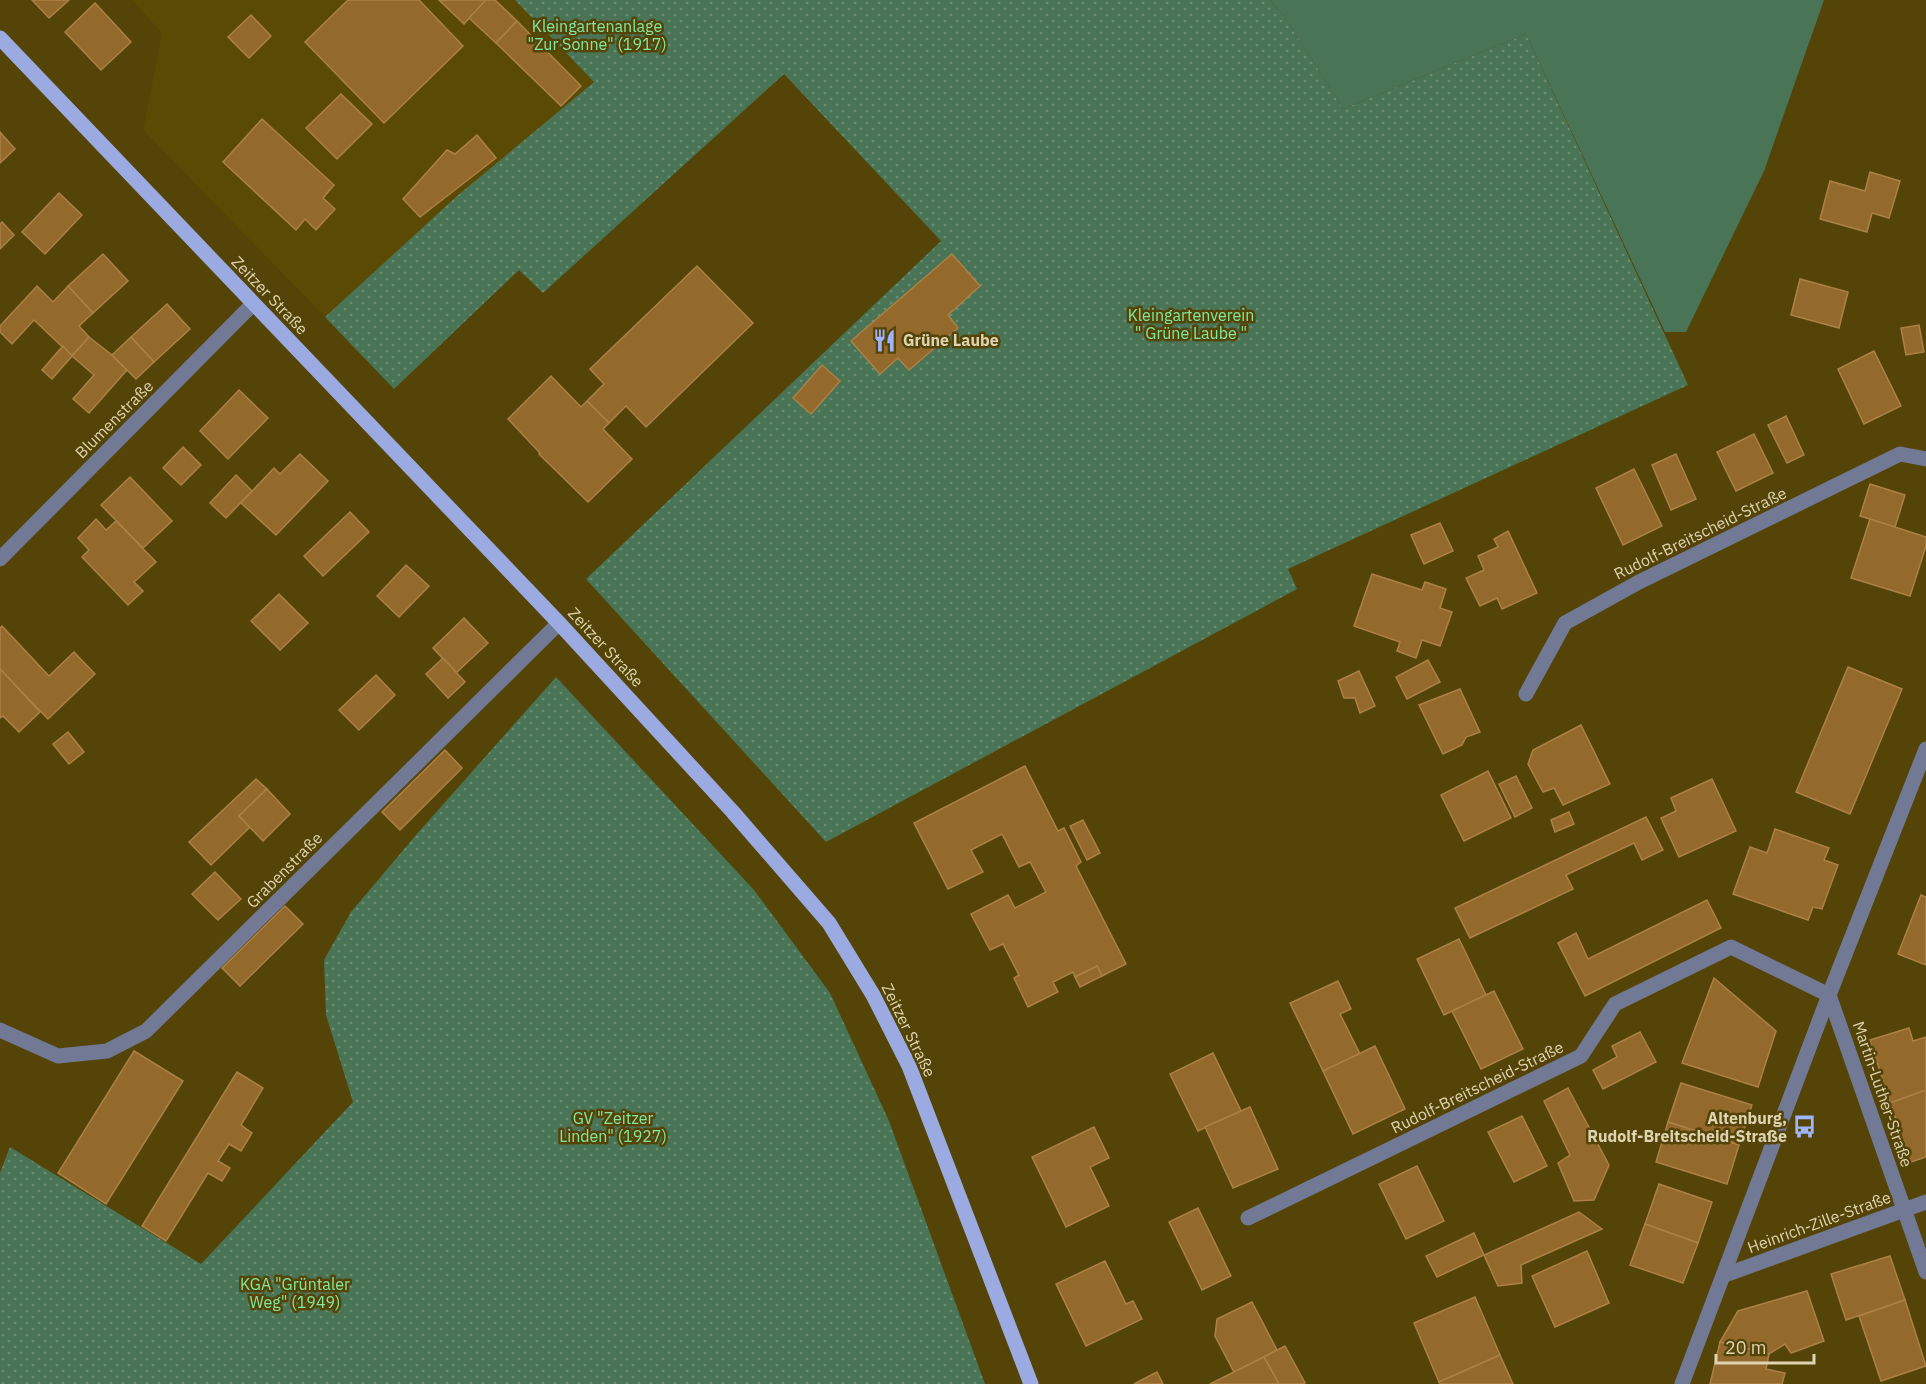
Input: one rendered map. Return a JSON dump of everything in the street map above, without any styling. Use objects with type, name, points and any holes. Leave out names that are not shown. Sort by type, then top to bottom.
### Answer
[{"type":"main road","name":"Zeitzer Straße","points":[[0,38],[559,623],[739,819],[829,923],[873,995],[909,1066],[1031,1384]]},
{"type":"street","name":"Blumenstraße","points":[[0,559],[253,304]]},
{"type":"street","name":"Rudolf-Breitscheid-Straße","points":[[1526,694],[1565,623],[1639,582],[1900,454],[1926,459]]},
{"type":"street","name":"Grabenstraße","points":[[0,1029],[58,1056],[107,1051],[146,1031],[559,623]]},
{"type":"street","points":[[1682,1384],[1829,994],[1926,749]]},
{"type":"street","name":"Rudolf-Breitscheid-Straße","points":[[1248,1218],[1581,1056],[1615,1004],[1731,946],[1829,994]]},
{"type":"street","name":"Martin-Luther-Straße","points":[[1829,994],[1926,1272]]},
{"type":"street","name":"Heinrich-Zille-Straße","points":[[1725,1275],[1926,1202]]},
{"type":"shaded area","points":[[132,0],[515,0],[594,82],[457,196],[325,317],[143,130],[162,33]]},
{"type":"green space","name":"Kleingartenverein \" Grüne Laube \"","points":[[515,0],[1270,0],[1284,16],[1343,109],[1526,34],[1688,385],[1288,569],[1297,589],[826,842],[586,579],[941,241],[784,74],[543,293],[519,270],[394,389],[325,317],[457,196],[594,82]]},
{"type":"green space","points":[[1270,0],[1824,0],[1764,171],[1686,332],[1665,332],[1526,34],[1343,109],[1284,16]]},
{"type":"green space","name":"GV \"Zeitzer Linden\" (1927)","points":[[556,677],[754,890],[830,993],[889,1121],[985,1384],[0,1384],[0,1173],[10,1147],[201,1264],[353,1102],[326,1015],[324,960],[351,912]]},
{"type":"building","points":[[32,0],[69,0],[49,18]]},
{"type":"building","points":[[348,0],[419,0],[463,46],[384,123],[305,42]]},
{"type":"building","points":[[439,0],[486,0],[464,24]]},
{"type":"building","points":[[486,0],[495,0],[517,21],[496,43],[469,18]]},
{"type":"building","points":[[95,3],[131,42],[101,70],[65,32]]},
{"type":"building","points":[[251,15],[271,36],[249,58],[228,37]]},
{"type":"building","points":[[517,21],[581,86],[561,106],[496,43]]},
{"type":"building","points":[[341,94],[372,124],[337,159],[306,128]]},
{"type":"building","points":[[262,119],[334,185],[323,198],[335,209],[316,230],[305,219],[296,230],[223,162]]},
{"type":"building","points":[[0,132],[15,149],[0,163]]},
{"type":"building","points":[[477,135],[496,158],[420,217],[403,199],[447,150],[455,154]]},
{"type":"building","points":[[1870,172],[1900,181],[1889,218],[1872,213],[1867,232],[1820,219],[1830,181],[1865,191]]},
{"type":"building","points":[[59,193],[82,215],[45,254],[22,232]]},
{"type":"building","points":[[2,222],[14,235],[0,249],[0,224]]},
{"type":"building","points":[[103,254],[128,281],[93,313],[68,286]]},
{"type":"building","points":[[952,254],[980,286],[948,315],[958,328],[909,370],[898,358],[880,374],[851,341]]},
{"type":"building","points":[[697,266],[753,323],[646,427],[626,406],[609,423],[587,401],[604,384],[590,369]]},
{"type":"building","points":[[1800,279],[1848,292],[1839,328],[1791,315]]},
{"type":"building","points":[[37,286],[53,302],[68,286],[93,313],[79,326],[89,337],[72,356],[34,320],[12,344],[0,332],[0,326]]},
{"type":"building","points":[[167,304],[190,329],[154,362],[131,337]]},
{"type":"building","points":[[1919,325],[1924,352],[1906,355],[1901,328]]},
{"type":"building","points":[[89,337],[127,370],[89,413],[73,399],[94,375],[72,356]]},
{"type":"building","points":[[131,337],[154,362],[136,379],[112,355]]},
{"type":"building","points":[[63,346],[72,356],[52,379],[42,370]]},
{"type":"building","points":[[1874,351],[1901,406],[1864,424],[1838,369]]},
{"type":"building","points":[[822,365],[840,381],[811,414],[793,398]]},
{"type":"building","points":[[551,376],[581,407],[587,401],[609,423],[603,429],[632,459],[588,502],[539,454],[508,419]]},
{"type":"building","points":[[239,390],[268,418],[228,459],[200,431]]},
{"type":"building","points":[[1786,416],[1804,455],[1787,463],[1768,425]]},
{"type":"building","points":[[1754,434],[1773,473],[1736,491],[1717,452]]},
{"type":"building","points":[[183,447],[201,465],[181,485],[163,468]]},
{"type":"building","points":[[300,454],[328,481],[276,535],[241,503],[274,468],[280,474]]},
{"type":"building","points":[[1676,454],[1696,499],[1671,510],[1652,465]]},
{"type":"building","points":[[1634,469],[1662,526],[1623,545],[1596,488]]},
{"type":"building","points":[[236,475],[252,491],[226,518],[210,503]]},
{"type":"building","points":[[130,477],[172,521],[143,548],[101,505]]},
{"type":"building","points":[[1870,484],[1905,495],[1895,527],[1860,516]]},
{"type":"building","points":[[350,512],[369,532],[323,576],[304,556]]},
{"type":"building","points":[[96,519],[106,530],[116,521],[156,562],[134,582],[143,591],[128,605],[82,557],[89,550],[78,538]]},
{"type":"building","points":[[1870,519],[1926,537],[1926,546],[1910,596],[1851,578]]},
{"type":"building","points":[[1440,523],[1453,551],[1424,564],[1411,535]]},
{"type":"building","points":[[1508,531],[1537,593],[1502,609],[1497,598],[1480,606],[1466,578],[1484,570],[1478,556],[1498,547],[1494,539]]},
{"type":"building","points":[[406,565],[429,586],[399,617],[377,596]]},
{"type":"building","points":[[1372,574],[1422,590],[1425,582],[1446,589],[1440,608],[1452,612],[1440,646],[1422,640],[1416,658],[1397,651],[1400,642],[1354,626]]},
{"type":"building","points":[[279,594],[308,623],[280,650],[251,621]]},
{"type":"building","points":[[464,618],[488,643],[456,673],[433,648]]},
{"type":"building","points":[[2,626],[49,676],[74,652],[95,674],[48,719],[0,669],[0,628]]},
{"type":"building","points":[[443,658],[465,682],[448,698],[426,674]]},
{"type":"building","points":[[1428,660],[1440,682],[1407,699],[1396,677]]},
{"type":"building","points":[[1848,667],[1902,689],[1850,814],[1796,792]]},
{"type":"building","points":[[0,669],[40,712],[19,732],[3,716],[0,718]]},
{"type":"building","points":[[1359,671],[1375,706],[1360,713],[1355,698],[1344,698],[1338,681]]},
{"type":"building","points":[[376,675],[395,695],[359,730],[339,710]]},
{"type":"building","points":[[1460,689],[1480,732],[1466,737],[1462,745],[1443,754],[1419,705]]},
{"type":"building","points":[[1581,725],[1610,784],[1563,805],[1554,788],[1543,792],[1528,764],[1533,750]]},
{"type":"building","points":[[68,732],[84,752],[69,764],[53,744]]},
{"type":"building","points":[[445,750],[462,768],[400,830],[382,812]]},
{"type":"building","points":[[1025,766],[1058,831],[1064,828],[1081,862],[1076,866],[1126,964],[1102,976],[1097,966],[1075,977],[1073,972],[1053,982],[1058,992],[1028,1007],[1014,978],[1019,975],[1003,944],[990,950],[971,914],[1008,895],[1015,908],[1046,892],[1030,862],[1019,867],[1002,834],[971,850],[983,872],[948,889],[914,823]]},
{"type":"building","points":[[1488,771],[1511,818],[1464,841],[1441,795]]},
{"type":"building","points":[[1516,776],[1532,808],[1515,817],[1499,784]]},
{"type":"building","points":[[256,779],[267,789],[239,816],[250,827],[211,865],[189,842]]},
{"type":"building","points":[[1712,779],[1736,831],[1679,857],[1661,818],[1676,811],[1671,798]]},
{"type":"building","points":[[267,789],[290,814],[263,841],[239,816]]},
{"type":"building","points":[[1569,812],[1574,824],[1555,832],[1551,820]]},
{"type":"building","points":[[1646,817],[1663,850],[1642,860],[1634,843],[1566,875],[1573,889],[1470,938],[1455,908]]},
{"type":"building","points":[[1083,820],[1100,853],[1087,860],[1070,826]]},
{"type":"building","points":[[1775,829],[1829,848],[1824,860],[1838,865],[1822,909],[1813,907],[1808,920],[1733,894],[1750,847],[1767,853]]},
{"type":"building","points":[[215,872],[241,899],[218,920],[192,894]]},
{"type":"building","points":[[1921,895],[1926,897],[1926,965],[1898,954]]},
{"type":"building","points":[[1707,900],[1721,928],[1585,996],[1558,943],[1576,933],[1588,959]]},
{"type":"building","points":[[285,906],[303,924],[240,986],[222,968]]},
{"type":"building","points":[[1459,939],[1486,995],[1444,1015],[1417,959]]},
{"type":"building","points":[[1097,966],[1102,976],[1080,987],[1075,977]]},
{"type":"building","points":[[1714,978],[1776,1031],[1758,1087],[1682,1063]]},
{"type":"building","points":[[1338,981],[1351,1009],[1340,1014],[1360,1054],[1323,1071],[1290,1003]]},
{"type":"building","points":[[1494,991],[1523,1049],[1481,1069],[1452,1011]]},
{"type":"building","points":[[1909,1028],[1913,1041],[1926,1037],[1926,1090],[1890,1103],[1870,1040]]},
{"type":"building","points":[[1640,1032],[1656,1062],[1603,1089],[1593,1070],[1617,1057],[1612,1046]]},
{"type":"building","points":[[1375,1046],[1405,1109],[1353,1134],[1323,1071]]},
{"type":"building","points":[[134,1051],[183,1081],[106,1204],[58,1173]]},
{"type":"building","points":[[1213,1053],[1241,1111],[1198,1131],[1170,1074]]},
{"type":"building","points":[[237,1072],[263,1088],[241,1125],[252,1133],[241,1151],[229,1144],[218,1161],[230,1168],[222,1181],[208,1173],[166,1241],[142,1226]]},
{"type":"building","points":[[1681,1083],[1752,1105],[1739,1145],[1668,1122]]},
{"type":"building","points":[[1568,1088],[1609,1165],[1594,1200],[1574,1201],[1558,1163],[1570,1155],[1544,1101]]},
{"type":"building","points":[[1926,1090],[1926,1157],[1911,1162],[1890,1103]]},
{"type":"building","points":[[1250,1107],[1278,1169],[1233,1188],[1205,1127]]},
{"type":"building","points":[[1522,1116],[1547,1166],[1514,1182],[1488,1132]]},
{"type":"building","points":[[1668,1122],[1739,1145],[1727,1184],[1656,1162]]},
{"type":"building","points":[[1094,1127],[1109,1158],[1090,1167],[1109,1206],[1066,1227],[1032,1157]]},
{"type":"building","points":[[1417,1166],[1444,1221],[1406,1239],[1379,1184]]},
{"type":"building","points":[[1659,1184],[1712,1202],[1698,1243],[1645,1224]]},
{"type":"building","points":[[1198,1208],[1231,1276],[1202,1290],[1169,1222]]},
{"type":"building","points":[[1579,1212],[1602,1229],[1521,1265],[1522,1283],[1498,1286],[1484,1255]]},
{"type":"building","points":[[1645,1224],[1698,1243],[1683,1283],[1630,1265]]},
{"type":"building","points":[[1474,1233],[1484,1255],[1437,1277],[1426,1256]]},
{"type":"building","points":[[1587,1251],[1609,1303],[1555,1327],[1532,1276]]},
{"type":"building","points":[[1890,1256],[1905,1300],[1846,1320],[1831,1274]]},
{"type":"building","points":[[1105,1261],[1126,1304],[1133,1301],[1142,1319],[1086,1346],[1056,1284]]},
{"type":"building","points":[[1807,1291],[1824,1341],[1791,1353],[1785,1344],[1769,1354],[1720,1342],[1738,1311]]},
{"type":"building","points":[[1475,1297],[1500,1355],[1439,1382],[1414,1323]]},
{"type":"building","points":[[1905,1300],[1926,1366],[1881,1381],[1859,1316]]},
{"type":"building","points":[[1252,1302],[1277,1350],[1234,1372],[1215,1336],[1217,1319]]},
{"type":"building","points":[[1720,1342],[1769,1354],[1766,1369],[1785,1373],[1782,1384],[1710,1384]]},
{"type":"building","points":[[1285,1346],[1305,1383],[1279,1384],[1264,1357]]},
{"type":"building","points":[[1500,1355],[1513,1384],[1440,1384],[1439,1382]]},
{"type":"building","points":[[1264,1357],[1279,1384],[1210,1384]]},
{"type":"building","points":[[1157,1372],[1163,1384],[1134,1384]]},
{"type":"place","name":"Grüne Laube","points":[[885,340]]},
{"type":"place","name":"Altenburg, Rudolf-Breitscheid-Straße","points":[[1805,1127]]},
{"type":"park label","name":"Kleingartenanlage \"Zur Sonne\" (1917)","points":[[597,35]]},
{"type":"park label","name":"KGA \"Grüntaler Weg\" (1949)","points":[[295,1293]]}]
